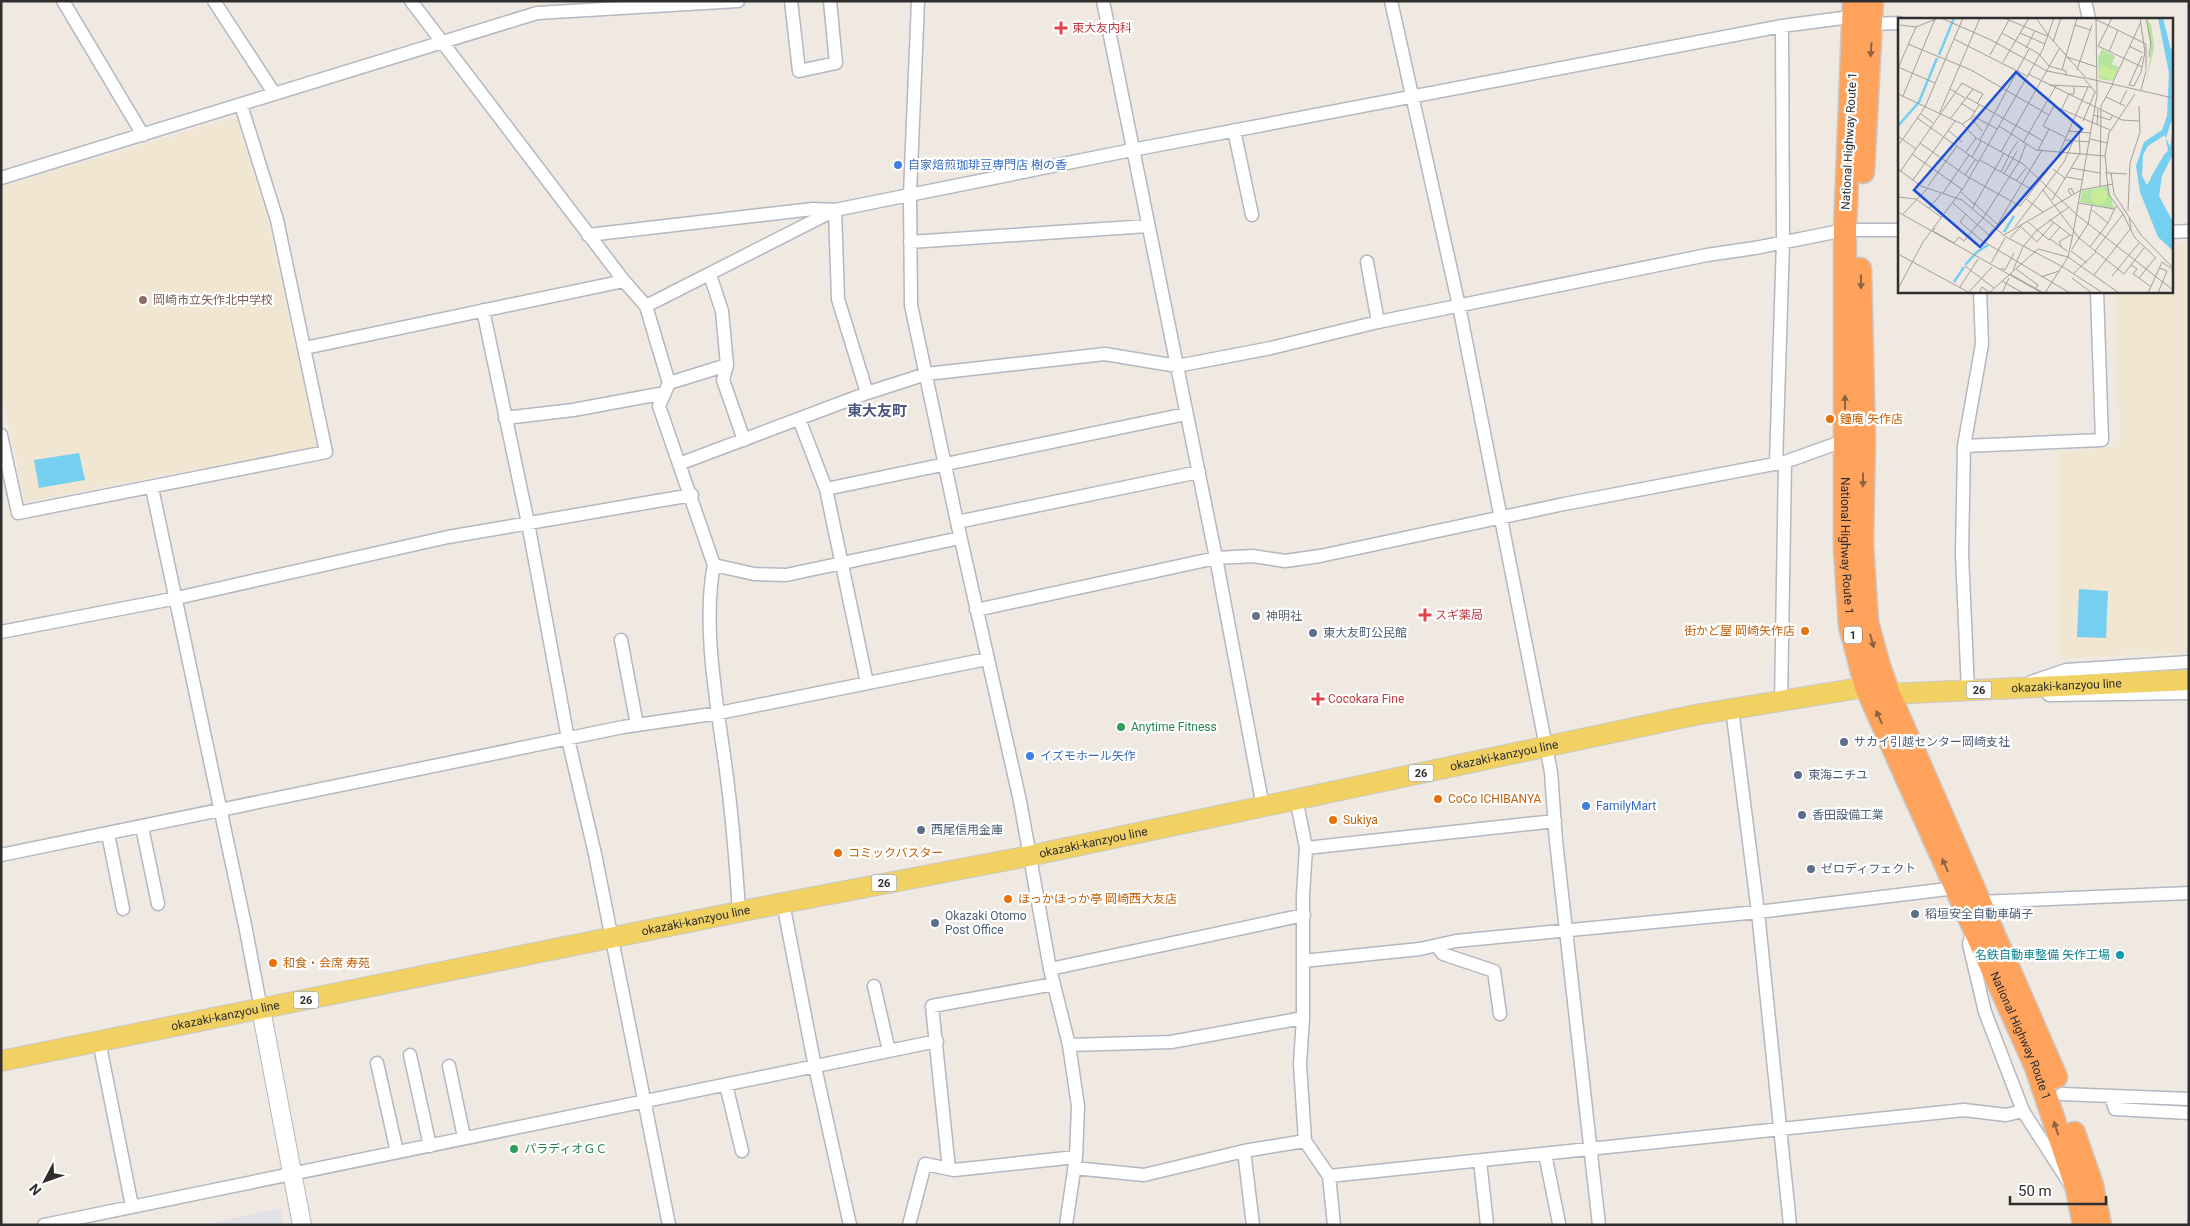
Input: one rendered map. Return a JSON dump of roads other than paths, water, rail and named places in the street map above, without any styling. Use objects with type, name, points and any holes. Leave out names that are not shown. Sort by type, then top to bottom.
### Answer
[{"type":"highway","name":"National Highway Route 1","points":[[1865,12],[1852,230],[1855,439],[1867,622],[1889,694],[2050,1061],[2092,1185],[2100,1225]]},
{"type":"highway","name":"National Highway Route 1","points":[[1855,439],[1844,550],[1850,626],[1866,687],[1973,928],[2019,1062],[2077,1189],[2084,1225]]},
{"type":"main road","name":"okazaki-kanzyou line","points":[[1,1061],[783,903],[1029,856],[1263,807],[1296,798],[1732,709],[1866,687],[1889,694],[2009,690],[2189,680]]},
{"type":"street","points":[[214,1],[274,93]]},
{"type":"street","points":[[411,1],[588,235],[646,306],[667,388],[659,406],[692,495],[714,565],[711,581],[710,632],[734,828],[739,912]]},
{"type":"street","points":[[1,178],[537,13],[738,1]]},
{"type":"street","points":[[791,1],[799,70],[836,63],[830,1]]},
{"type":"street","points":[[918,1],[910,194],[911,305],[944,466],[1020,801],[1050,969],[1069,1045],[1078,1106],[1075,1162],[1066,1225]]},
{"type":"street","points":[[1104,1],[1132,150],[1216,558],[1263,807]]},
{"type":"street","points":[[1392,1],[1502,519],[1551,772],[1554,821],[1599,1225]]},
{"type":"street","points":[[2085,1],[2089,18]]},
{"type":"street","points":[[65,2],[143,135]]},
{"type":"street","points":[[588,235],[813,209],[835,210],[1234,130],[1865,12],[1898,23]]},
{"type":"street","points":[[1781,702],[1782,26]]},
{"type":"street","points":[[1,435],[18,514],[326,452],[277,220],[241,105]]},
{"type":"street","points":[[1234,130],[1252,215]]},
{"type":"street","points":[[646,306],[835,210]]},
{"type":"street","points":[[835,210],[838,299],[867,393]]},
{"type":"street","points":[[910,242],[1148,226]]},
{"type":"street","points":[[679,464],[867,393],[926,374],[1105,354],[1177,366],[1271,348],[1378,322],[1707,255],[1852,230],[1898,230]]},
{"type":"street","points":[[2172,232],[2189,231]]},
{"type":"street","points":[[1367,262],[1378,322]]},
{"type":"street","points":[[710,275],[722,311],[726,365],[724,380],[744,440]]},
{"type":"street","points":[[305,348],[624,281]]},
{"type":"street","points":[[1968,691],[1962,554],[1964,446],[1982,344],[1980,292]]},
{"type":"street","points":[[1964,446],[2102,440],[2097,292]]},
{"type":"street","points":[[483,310],[528,523],[568,739],[595,854],[669,1225]]},
{"type":"street","points":[[505,418],[573,410],[667,388],[726,365]]},
{"type":"street","points":[[826,490],[1186,414]]},
{"type":"street","points":[[800,419],[826,490],[867,683]]},
{"type":"street","points":[[976,610],[1216,558],[1253,556],[1285,561],[1311,557],[1502,519],[1564,504],[1780,463],[1855,439]]},
{"type":"street","points":[[957,522],[1199,472]]},
{"type":"street","points":[[152,488],[177,598],[261,1009],[302,1225]]},
{"type":"street","points":[[1,632],[177,598],[448,537],[692,495]]},
{"type":"street","points":[[714,565],[754,574],[786,575],[960,538]]},
{"type":"street","points":[[622,640],[637,725]]},
{"type":"street","points":[[1,855],[637,725],[719,713],[987,659]]},
{"type":"street","points":[[2009,690],[2066,670],[2189,662]]},
{"type":"street","points":[[2009,690],[2060,696],[2189,693]]},
{"type":"street","points":[[1732,709],[1758,912],[1790,1225]]},
{"type":"street","points":[[1296,798],[1306,848],[1303,895],[1303,1018],[1300,1064],[1305,1141],[1329,1176],[1334,1225]]},
{"type":"street","points":[[1306,848],[1554,821]]},
{"type":"street","points":[[142,827],[158,904]]},
{"type":"street","points":[[108,834],[123,910]]},
{"type":"street","points":[[1303,961],[1437,946],[1456,941],[1758,912],[1956,888]]},
{"type":"street","points":[[1980,902],[2189,893]]},
{"type":"street","points":[[783,903],[815,1066],[850,1225]]},
{"type":"street","points":[[1050,969],[1304,915]]},
{"type":"street","points":[[1437,946],[1443,954],[1494,971],[1500,1014]]},
{"type":"street","points":[[949,1169],[932,1006],[1054,984]]},
{"type":"street","points":[[874,986],[889,1051]]},
{"type":"street","points":[[1069,1045],[1171,1042],[1303,1018]]},
{"type":"street","points":[[99,1041],[132,1206]]},
{"type":"street","points":[[44,1225],[937,1041]]},
{"type":"street","points":[[410,1056],[430,1146]]},
{"type":"street","points":[[2019,1062],[2023,1111],[2064,1177],[2077,1189]]},
{"type":"street","points":[[377,1063],[397,1152]]},
{"type":"street","points":[[449,1066],[464,1137]]},
{"type":"street","points":[[726,1085],[742,1151]]},
{"type":"street","points":[[2062,1094],[2189,1099]]},
{"type":"street","points":[[2111,1096],[2115,1109],[2189,1113]]},
{"type":"street","points":[[1329,1176],[1964,1110],[2006,1115],[2023,1111]]},
{"type":"street","points":[[909,1225],[925,1164],[954,1170],[1075,1162],[1144,1175],[1244,1151],[1305,1141]]},
{"type":"street","points":[[1244,1151],[1253,1225]]},
{"type":"street","points":[[1545,1154],[1559,1223]]},
{"type":"street","points":[[1480,1161],[1487,1225]]},
{"type":"water","points":[[79,453],[85,480],[39,488],[34,460]]},
{"type":"water","points":[[2079,589],[2108,591],[2106,638],[2077,637]]},
{"type":"place","name":"東大友内科","points":[[1061,28]]},
{"type":"place","name":"自家焙煎珈琲豆専門店 樹の香","points":[[898,165]]},
{"type":"place","name":"岡崎市立矢作北中学校","points":[[143,300]]},
{"type":"place","name":"鐘庵 矢作店","points":[[1830,419]]},
{"type":"place","name":"スギ薬局","points":[[1425,615]]},
{"type":"place","name":"神明社","points":[[1256,616]]},
{"type":"place","name":"街かど屋 岡崎矢作店","points":[[1805,631]]},
{"type":"place","name":"東大友町公民館","points":[[1313,633]]},
{"type":"place","name":"Cocokara Fine","points":[[1318,699]]},
{"type":"place","name":"Anytime Fitness","points":[[1121,727]]},
{"type":"place","name":"サカイ引越センター岡崎支社","points":[[1844,742]]},
{"type":"place","name":"イズモホール矢作","points":[[1030,756]]},
{"type":"place","name":"東海ニチユ","points":[[1798,775]]},
{"type":"place","name":"CoCo ICHIBANYA","points":[[1438,799]]},
{"type":"place","name":"FamilyMart","points":[[1586,806]]},
{"type":"place","name":"香田設備工業","points":[[1802,815]]},
{"type":"place","name":"Sukiya","points":[[1333,820]]},
{"type":"place","name":"西尾信用金庫","points":[[921,830]]},
{"type":"place","name":"コミックバスター","points":[[838,853]]},
{"type":"place","name":"ゼロディフェクト","points":[[1811,869]]},
{"type":"place","name":"ほっかほっか亭 岡崎西大友店","points":[[1008,899]]},
{"type":"place","name":"稻垣安全自動車硝子","points":[[1915,914]]},
{"type":"place","name":"Okazaki Otomo Post Office","points":[[935,923]]},
{"type":"place","name":"名鉄自動車整備 矢作工場","points":[[2120,955]]},
{"type":"place","name":"和食・会席 寿苑","points":[[273,963]]},
{"type":"place","name":"パラディオＧＣ","points":[[514,1149]]},
{"type":"district","name":"東大友町","points":[[877,411]]}]
